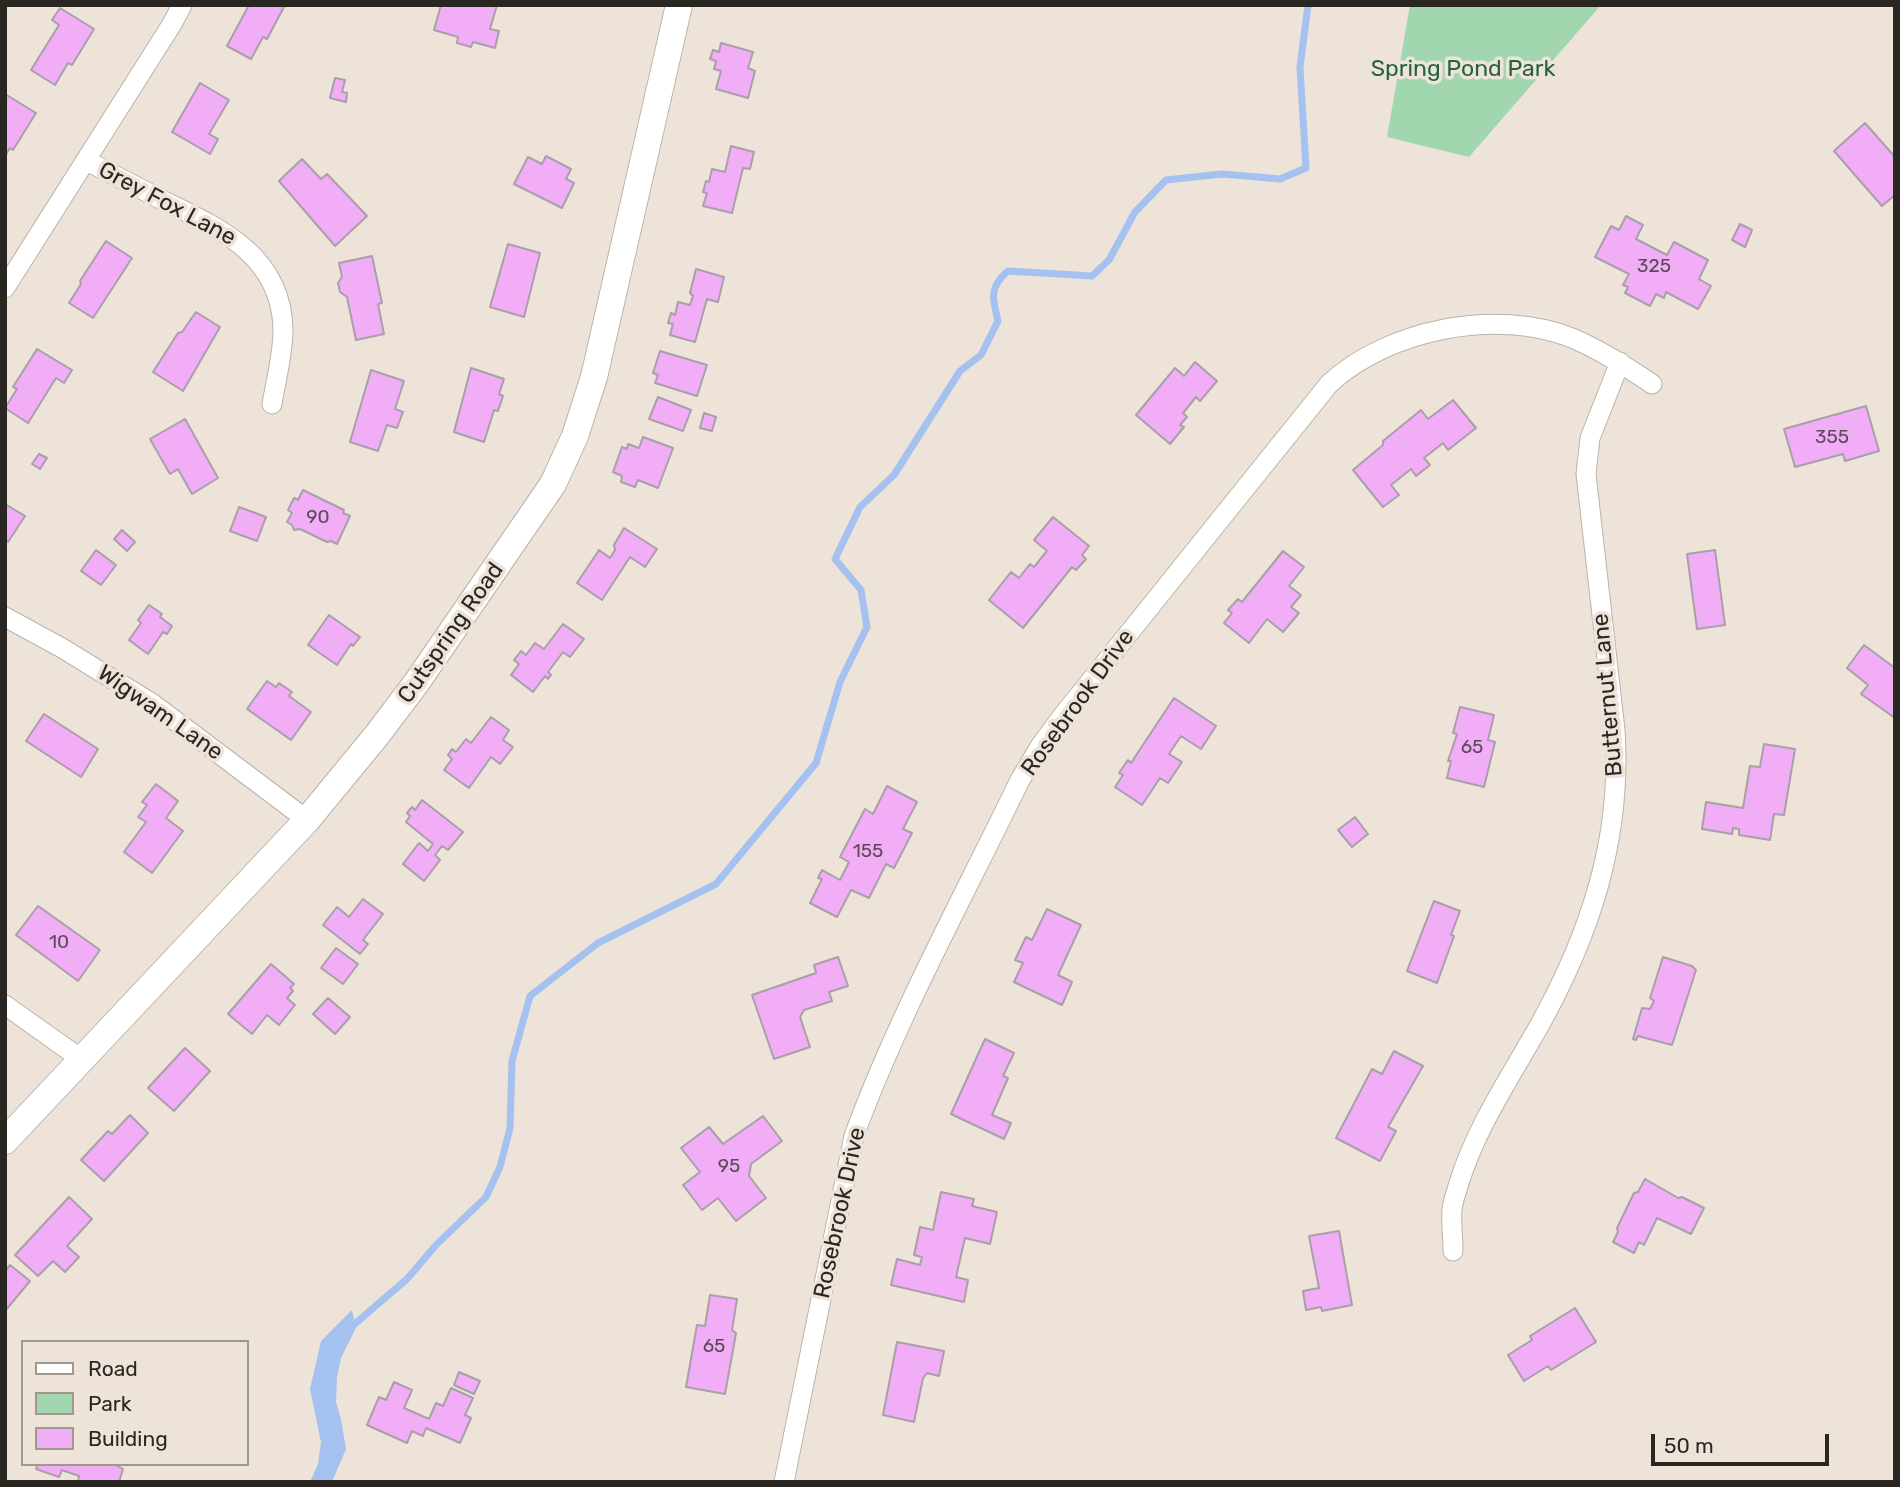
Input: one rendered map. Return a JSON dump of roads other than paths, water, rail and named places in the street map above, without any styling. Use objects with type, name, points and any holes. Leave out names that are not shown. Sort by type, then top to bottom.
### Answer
[{"type":"street","points":[[5,288],[87,162],[182,5]]},
{"type":"street","name":"Cutspring Road","points":[[5,1141],[307,820],[418,682],[553,484],[575,436],[594,377],[679,5]]},
{"type":"street","name":"Grey Fox Lane","points":[[87,162],[219,228],[244,246],[264,269],[278,296],[283,330],[272,404]]},
{"type":"street","name":"Rosebrook Drive","points":[[784,1482],[854,1136],[901,1024],[1020,780],[1041,745],[1315,401],[1347,367],[1395,342],[1442,329],[1490,326],[1534,328],[1571,338],[1620,362],[1652,383]]},
{"type":"street","name":"Butternut Lane","points":[[1453,1251],[1452,1207],[1466,1161],[1560,985],[1584,934],[1603,874],[1610,838],[1614,815],[1616,749],[1586,474],[1590,438],[1620,362]]},
{"type":"street","name":"Wigwam Lane","points":[[5,617],[62,648],[153,704],[307,820]]},
{"type":"street","points":[[5,1004],[81,1059]]},
{"type":"water","points":[[352,1310],[356,1328],[341,1358],[337,1377],[336,1402],[346,1449],[332,1482],[310,1482],[318,1464],[321,1442],[310,1389],[321,1341]]},
{"type":"waterway","points":[[350,1328],[407,1279],[436,1245],[486,1197],[500,1167],[510,1128],[512,1061],[530,996],[598,943],[716,884],[816,763],[840,682],[867,627],[861,590],[835,559],[860,507],[894,475],[960,371],[981,355],[998,321],[994,293],[1002,277],[1008,271],[1092,276],[1109,260],[1135,212],[1166,180],[1222,174],[1280,179],[1306,168],[1300,67],[1308,5]]},
{"type":"park label","name":"Spring Pond Park","points":[[1463,69]]}]
